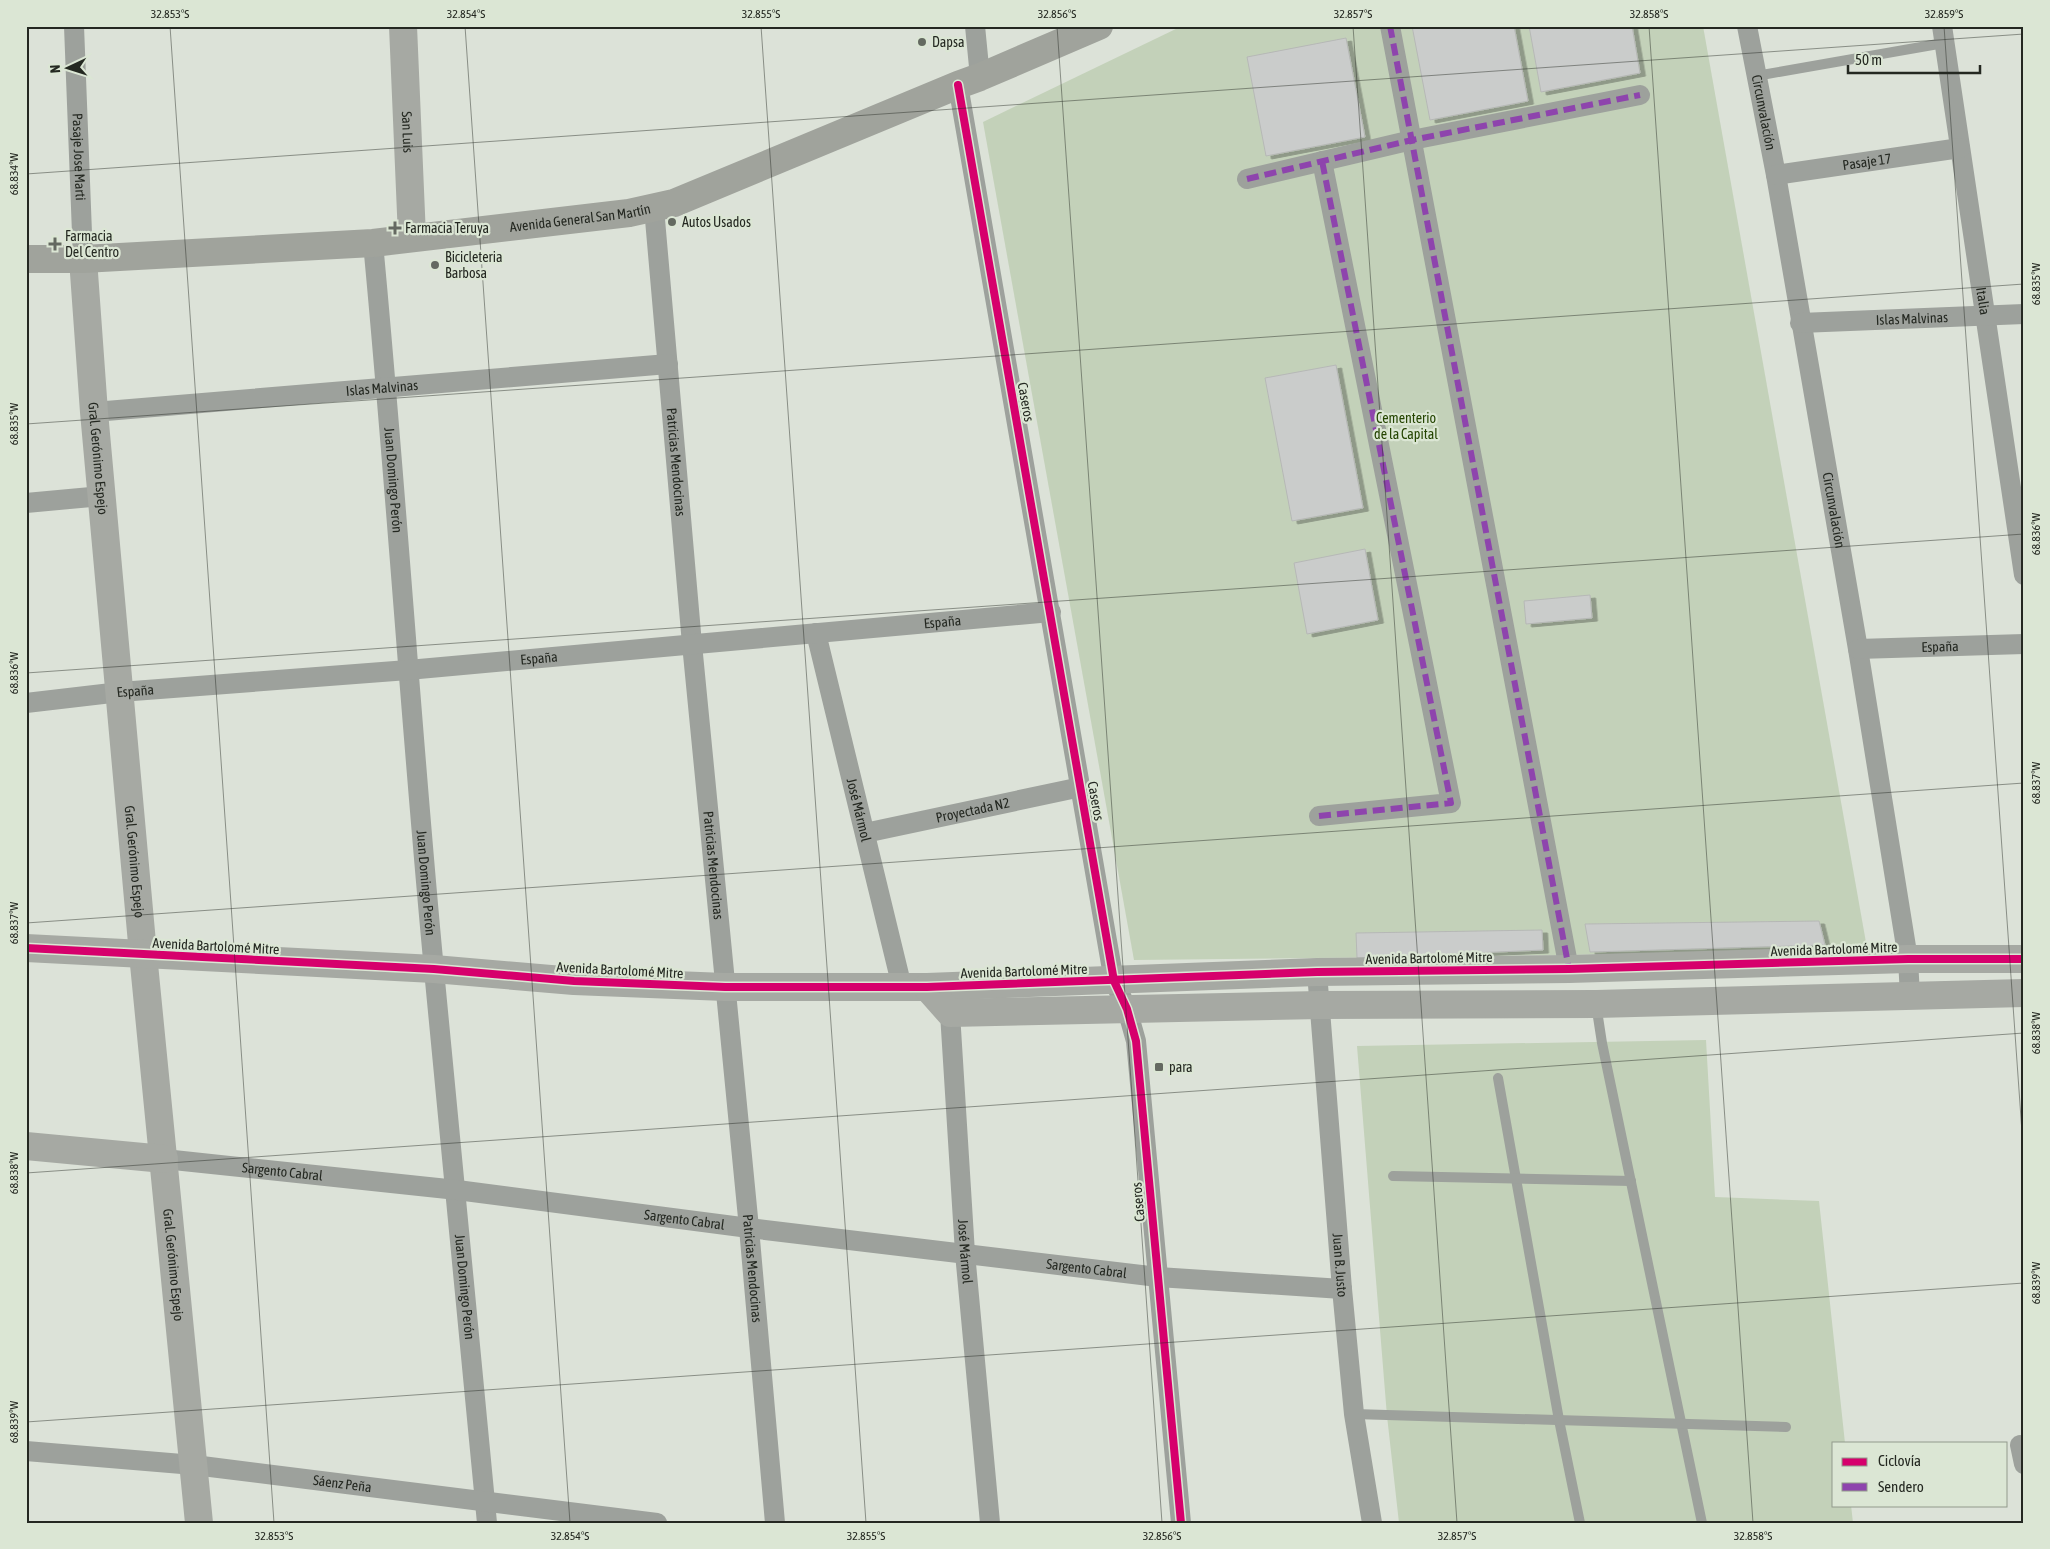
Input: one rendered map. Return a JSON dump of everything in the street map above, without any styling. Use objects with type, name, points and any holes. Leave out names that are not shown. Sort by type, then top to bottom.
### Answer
[{"type":"main road","name":"Avenida General San Martín","points":[[26,259],[83,259],[373,243],[629,213],[654,208],[682,199],[1099,26]]},
{"type":"street","name":"Pasaje Jose Marti","points":[[74,26],[83,259]]},
{"type":"street","name":"San Luis","points":[[403,26],[412,237]]},
{"type":"street","name":"Caseros","points":[[975,26],[969,81],[1051,612],[1114,981],[1127,1008],[1136,1041],[1181,1523]]},
{"type":"street","points":[[1390,26],[1569,969]]},
{"type":"street","name":"Circunvalación","points":[[1747,26],[1776,175],[1800,323],[1858,649],[1908,959],[1910,996]]},
{"type":"street","name":"Italia","points":[[1943,35],[2024,575]]},
{"type":"street","points":[[1247,179],[1412,140],[1640,95]]},
{"type":"street","name":"Pasaje 17","points":[[1776,175],[1960,148]]},
{"type":"street","points":[[1319,816],[1451,803],[1322,161]]},
{"type":"street","name":"Patricias Mendocinas","points":[[654,208],[692,644],[749,1228],[775,1523]]},
{"type":"street","name":"Juan Domingo Perón","points":[[373,243],[387,388],[408,670],[434,969],[457,1190],[487,1523]]},
{"type":"street","name":"Gral. Gerónimo Espejo","points":[[83,259],[94,412],[143,954],[199,1523]]},
{"type":"street","name":"Islas Malvinas","points":[[1800,323],[2024,314]]},
{"type":"street","name":"Islas Malvinas","points":[[94,412],[668,364]]},
{"type":"street","points":[[26,503],[102,496]]},
{"type":"street","name":"España","points":[[26,702],[120,692],[408,670],[1051,612]]},
{"type":"street","name":"José Mármol","points":[[816,633],[865,833],[914,987],[950,1013],[965,1254],[990,1523]]},
{"type":"street","name":"España","points":[[1858,649],[2024,644]]},
{"type":"street","name":"Proyectada N2","points":[[865,833],[1081,787]]},
{"type":"street","name":"Avenida Bartolomé Mitre","points":[[26,948],[434,969],[574,981],[725,987],[914,987],[1317,972],[1569,969],[1908,959],[2024,960]]},
{"type":"street","name":"Juan B. Justo","points":[[1317,972],[1342,1289],[1354,1414],[1372,1523]]},
{"type":"street","points":[[950,1013],[1127,1008],[1596,1004],[2024,994]]},
{"type":"street","name":"Sargento Cabral","points":[[26,1146],[457,1190],[749,1228],[1158,1277],[1342,1289]]},
{"type":"street","points":[[2020,1445],[2024,1464]]},
{"type":"street","name":"Sáenz Peña","points":[[26,1451],[194,1465],[657,1523]]},
{"type":"lane","points":[[1756,76],[1943,35]]},
{"type":"lane","points":[[1596,1004],[1602,1043],[1702,1523]]},
{"type":"lane","points":[[1498,1078],[1559,1420],[1580,1523]]},
{"type":"lane","points":[[1393,1176],[1631,1181]]},
{"type":"lane","points":[[1354,1414],[1786,1427]]},
{"type":"green space","name":"Cementerio de la Capital","points":[[1182,26],[1703,26],[1867,948],[1568,955],[1134,960],[983,122]]},
{"type":"green space","points":[[1706,1040],[1715,1197],[1819,1201],[1845,1442],[1832,1442],[1832,1506],[1851,1506],[1853,1523],[1399,1523],[1387,1416],[1357,1046]]},
{"type":"building","points":[[1412,26],[1514,26],[1528,101],[1430,120]]},
{"type":"building","points":[[1529,26],[1632,26],[1640,73],[1541,92]]},
{"type":"building","points":[[1346,38],[1365,137],[1266,156],[1247,57]]},
{"type":"building","points":[[1336,365],[1363,508],[1292,521],[1265,378]]},
{"type":"building","points":[[1365,549],[1378,620],[1307,634],[1294,563]]},
{"type":"building","points":[[1590,595],[1592,618],[1526,624],[1524,601]]},
{"type":"building","points":[[1819,921],[1825,945],[1590,952],[1585,924]]},
{"type":"building","points":[[1542,930],[1543,950],[1357,958],[1356,933]]},
{"type":"marked path","points":[[1390,26],[1569,969]]},
{"type":"marked path","points":[[1247,179],[1412,140],[1640,95]]},
{"type":"marked path","points":[[1319,816],[1451,803],[1322,161]]},
{"type":"cycle path","points":[[958,85],[1114,981],[1127,1009],[1136,1041],[1181,1523]]},
{"type":"cycle path","points":[[26,948],[434,969],[574,981],[725,987],[927,987],[1317,972],[1569,969],[1908,959],[2024,959]]},
{"type":"place","name":"Dapsa","points":[[922,42]]},
{"type":"place","name":"Autos Usados","points":[[672,222]]},
{"type":"place","name":"Farmacia Teruya","points":[[395,228]]},
{"type":"place","name":"Farmacia Del Centro","points":[[55,244]]},
{"type":"place","name":"Bicicleteria Barbosa","points":[[435,265]]},
{"type":"place","name":"para","points":[[1159,1067]]}]
